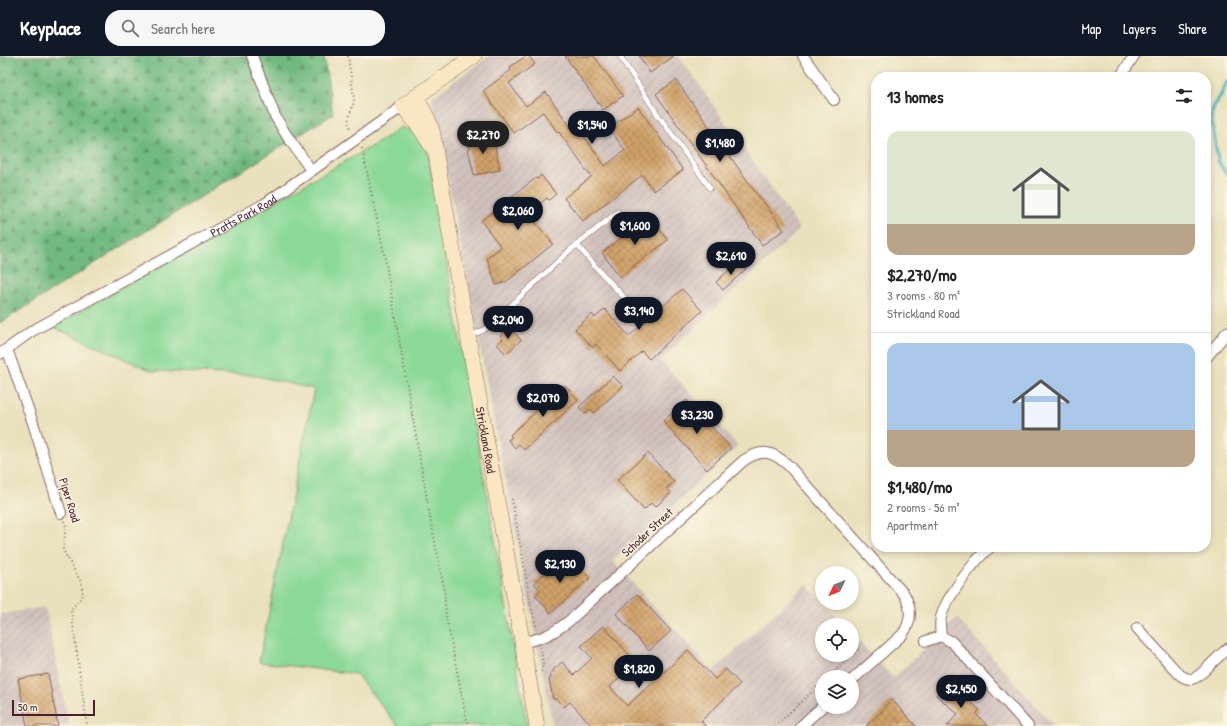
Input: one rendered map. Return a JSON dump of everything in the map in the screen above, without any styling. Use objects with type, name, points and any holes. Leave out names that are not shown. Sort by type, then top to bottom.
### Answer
[{"type":"street","points":[[252,56],[275,116],[311,170]]},
{"type":"street","name":"Pratts Park Road","points":[[3,352],[32,331],[266,203],[474,56]]},
{"type":"street","points":[[803,56],[834,100]]},
{"type":"street","points":[[1123,72],[1134,56]]},
{"type":"street","name":"Strickland Road","points":[[409,101],[422,131],[436,155],[537,726]]},
{"type":"street","points":[[1211,352],[1227,332]]},
{"type":"street","name":"Piper Road","points":[[3,352],[33,423],[61,513]]},
{"type":"street","name":"Schoder Street","points":[[522,642],[539,640],[569,621],[743,461],[757,454],[769,452],[788,465],[904,594],[910,606],[910,619],[906,630],[859,674]]},
{"type":"street","points":[[941,636],[941,616],[945,605],[976,561],[985,552]]},
{"type":"street","points":[[1137,628],[1182,677],[1188,679],[1200,676],[1227,649]]},
{"type":"street","points":[[926,641],[941,636],[952,642],[1028,726]]},
{"type":"street","points":[[802,726],[815,714]]},
{"type":"lane","points":[[620,56],[656,112],[710,188]]},
{"type":"lane","points":[[468,336],[482,331],[489,326],[577,244],[618,212]]},
{"type":"lane","points":[[577,244],[632,306]]},
{"type":"path","points":[[348,56],[354,104],[348,124],[357,138]]},
{"type":"path","points":[[364,153],[385,258],[430,517],[444,588],[446,616],[468,726]]},
{"type":"path","points":[[512,499],[531,606],[539,640],[542,662],[542,677]]},
{"type":"path","name":"Piper Road","points":[[61,513],[66,526],[63,550],[81,582],[83,594],[71,610],[87,726]]},
{"type":"path","points":[[836,670],[845,662]]},
{"type":"path","points":[[775,726],[815,689]]},
{"type":"shaded area","points":[[490,56],[679,56],[800,229],[660,360],[738,446],[613,561],[713,672],[806,584],[815,594],[815,610],[830,610],[838,618],[815,618],[815,662],[859,662],[859,642],[893,678],[957,618],[1054,726],[553,726],[432,97]]},
{"type":"shaded area","points":[[45,607],[69,726],[0,726],[0,614]]},
{"type":"green space","points":[[0,56],[324,56],[333,114],[0,323]]},
{"type":"green space","points":[[401,127],[414,131],[427,149],[527,726],[398,726],[356,674],[259,662],[314,389],[252,375],[152,371],[53,327],[381,141]]},
{"type":"building","points":[[526,56],[529,56],[535,64],[509,83],[526,106],[546,92],[572,129],[577,126],[605,166],[625,150],[609,128],[638,107],[683,170],[654,191],[642,175],[583,221],[564,198],[591,177],[559,132],[558,133],[543,112],[514,133],[483,91],[511,70],[510,67]]},
{"type":"building","points":[[565,56],[594,56],[623,96],[603,110]]},
{"type":"building","points":[[639,56],[674,56],[650,73]]},
{"type":"building","points":[[676,80],[784,230],[762,245],[656,94]]},
{"type":"building","points":[[493,136],[500,170],[474,175],[468,149],[470,148],[468,140]]},
{"type":"building","points":[[541,175],[556,194],[549,200],[547,198],[528,213],[553,244],[506,282],[496,285],[487,258],[501,247],[481,221]]},
{"type":"building","points":[[649,216],[668,240],[620,277],[602,253]]},
{"type":"building","points":[[739,261],[746,269],[723,290],[716,282]]},
{"type":"building","points":[[682,289],[702,311],[649,359],[642,351],[620,371],[596,344],[593,348],[575,329],[592,314],[595,318],[605,309],[629,336]]},
{"type":"building","points":[[508,326],[521,340],[506,354],[497,344],[503,339],[500,336]]},
{"type":"building","points":[[613,376],[623,386],[594,413],[590,409],[585,414],[579,407]]},
{"type":"building","points":[[565,385],[578,400],[524,450],[519,444],[515,448],[508,440],[512,437],[510,435]]},
{"type":"building","points":[[687,400],[731,448],[707,470],[663,421]]},
{"type":"building","points":[[648,453],[674,482],[667,488],[671,493],[655,507],[651,503],[644,510],[617,480]]},
{"type":"building","points":[[569,555],[590,578],[551,613],[535,595],[540,590],[534,583],[545,573],[547,575]]},
{"type":"building","points":[[637,594],[671,631],[649,651],[616,614]]},
{"type":"building","points":[[603,626],[636,662],[610,687],[627,706],[688,650],[715,679],[726,669],[740,684],[701,721],[706,726],[592,726],[570,702],[564,707],[556,699],[553,699],[549,679],[551,678],[550,674],[554,671],[553,670],[562,662],[574,675],[592,658],[581,646]]},
{"type":"building","points":[[48,674],[58,726],[27,726],[18,679]]},
{"type":"building","points":[[946,684],[980,710],[976,714],[988,726],[947,726],[958,714],[936,695]]},
{"type":"building","points":[[891,700],[916,726],[866,726],[884,709],[883,708]]},
{"type":"waterway","points":[[1227,82],[1214,106],[1211,116],[1218,161],[1227,175]]}]
